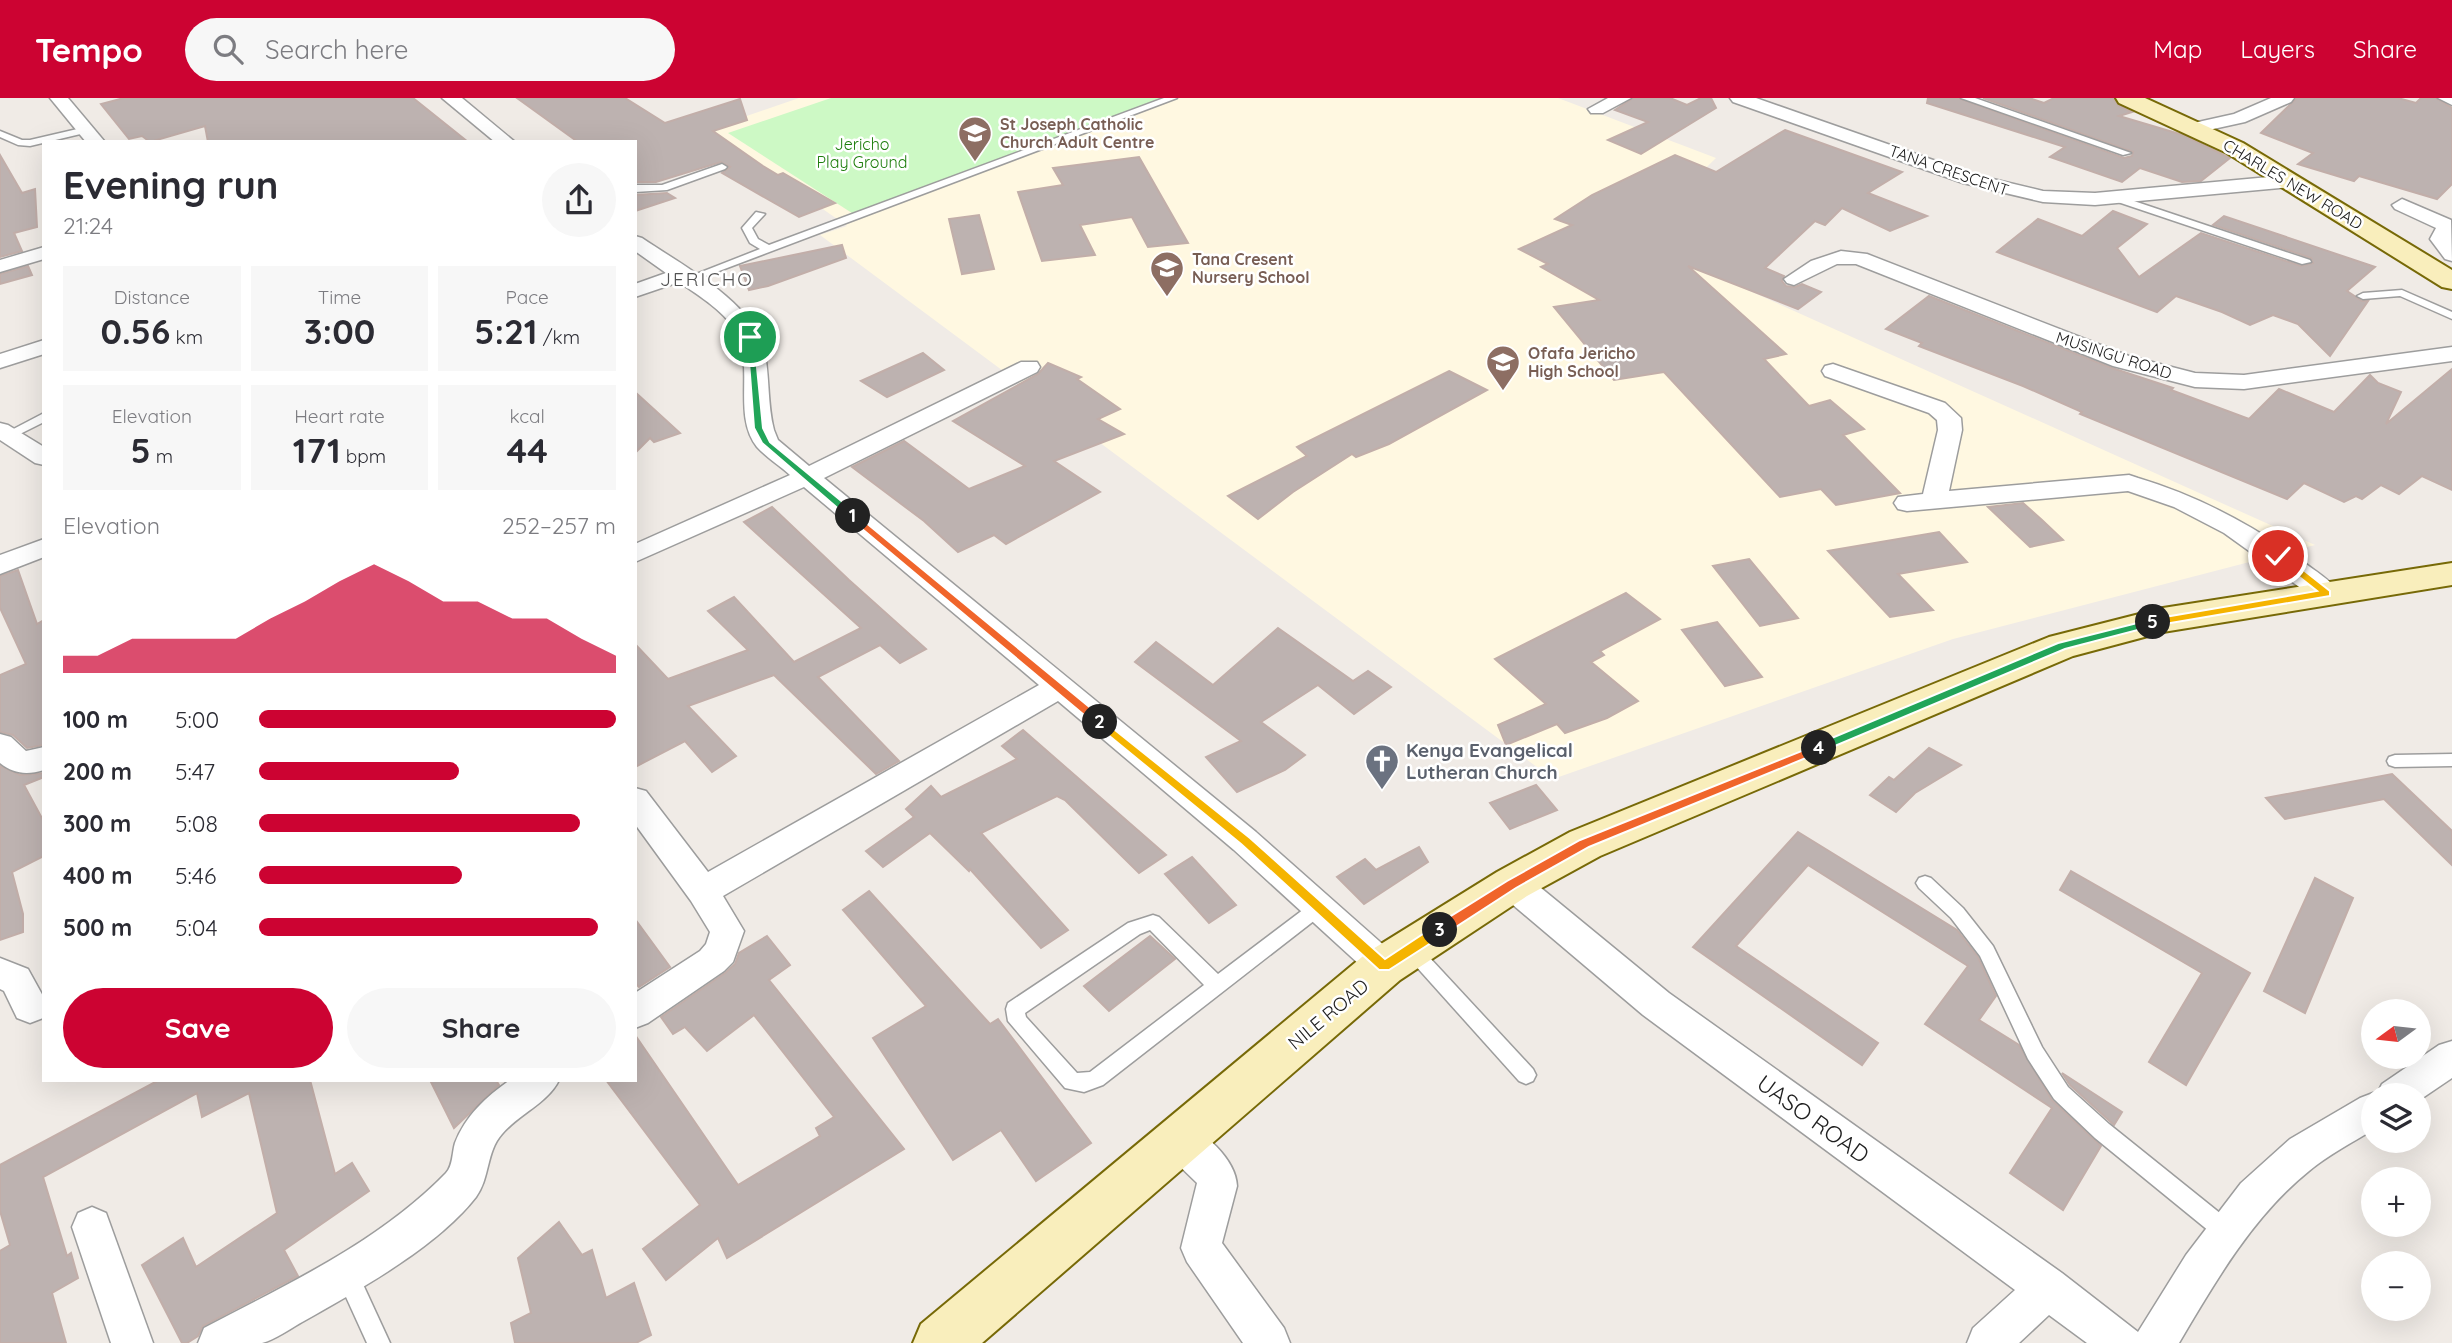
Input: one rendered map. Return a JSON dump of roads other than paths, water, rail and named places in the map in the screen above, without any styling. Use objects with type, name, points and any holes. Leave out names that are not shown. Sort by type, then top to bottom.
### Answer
[{"type":"street","points":[[60,98],[91,136]]},
{"type":"street","points":[[450,98],[503,140]]},
{"type":"street","points":[[1597,109],[1622,98]]},
{"type":"street","name":"TANA CRESCENT","points":[[1739,98],[1995,188],[2025,195],[2071,200],[2292,181]]},
{"type":"street","name":"CHARLES NEW ROAD","points":[[2127,98],[2195,128],[2292,181],[2452,281]]},
{"type":"street","points":[[2195,128],[2239,118],[2285,98]]},
{"type":"street","points":[[2402,205],[2434,217],[2444,224],[2448,232],[2440,239],[2452,256],[2418,260]]},
{"type":"street","points":[[637,243],[714,298],[737,318],[750,337],[759,428],[766,443],[1245,841],[1318,908],[1398,957]]},
{"type":"street","points":[[0,266],[42,254]]},
{"type":"street","name":"MUSINGU ROAD","points":[[1794,279],[1833,257],[1843,255],[1860,258],[2087,349],[2120,361],[2195,380],[2244,382],[2452,354]]},
{"type":"street","points":[[637,290],[683,277]]},
{"type":"street","points":[[0,361],[42,348]]},
{"type":"street","points":[[637,553],[806,477],[1029,367]]},
{"type":"street","points":[[1833,371],[1937,408],[1950,418],[1950,430],[1934,500]]},
{"type":"street","points":[[7,440],[42,457]]},
{"type":"street","points":[[1907,503],[2129,483],[2160,491],[2235,528],[2283,559],[2326,593]]},
{"type":"street","points":[[0,565],[42,548]]},
{"type":"street","name":"NILE ROAD","points":[[958,1338],[1179,1139],[1398,957],[1512,884],[1585,844],[2062,646],[2163,620],[2452,574]]},
{"type":"street","points":[[703,891],[1058,688]]},
{"type":"street","points":[[0,745],[19,763],[42,759]]},
{"type":"street","points":[[637,803],[703,891],[727,932],[721,952],[712,961],[637,1011]]},
{"type":"street","name":"UASO ROAD","points":[[1512,884],[1656,1004],[2122,1343]]},
{"type":"street","points":[[0,973],[16,980],[30,1007]]},
{"type":"street","points":[[2416,1083],[2449,1063]]},
{"type":"street","points":[[219,1343],[347,1275],[409,1229],[462,1184],[471,1164],[474,1144],[485,1125],[505,1105],[537,1082]]},
{"type":"street","points":[[2155,1343],[2190,1284],[2253,1200],[2294,1158],[2361,1117]]},
{"type":"street","points":[[1179,1139],[1217,1176],[1215,1207],[1203,1231],[1201,1248],[1269,1343]]},
{"type":"street","points":[[92,1227],[132,1343]]},
{"type":"street","points":[[1988,1343],[2047,1288]]},
{"type":"lane","points":[[683,277],[1171,98]]},
{"type":"lane","points":[[1966,98],[2126,153]]},
{"type":"lane","points":[[0,134],[21,143],[42,142]]},
{"type":"lane","points":[[56,140],[91,136]]},
{"type":"lane","points":[[637,189],[663,188],[722,167]]},
{"type":"lane","points":[[2113,197],[2306,262]]},
{"type":"lane","points":[[760,214],[747,228],[754,240],[766,248]]},
{"type":"lane","points":[[2363,296],[2402,293],[2452,316]]},
{"type":"lane","points":[[7,440],[42,418]]},
{"type":"lane","points":[[2395,761],[2452,760]]},
{"type":"lane","points":[[1925,883],[1957,914],[1987,951],[2035,1053],[2061,1093],[2102,1131],[2228,1233]]},
{"type":"lane","points":[[1217,985],[1153,922],[1134,928],[1015,1009],[1017,1021],[1072,1082],[1084,1083],[1096,1079],[1318,908]]},
{"type":"lane","points":[[1398,957],[1526,1075]]},
{"type":"lane","points":[[347,1275],[379,1343]]},
{"type":"place","name":"St Joseph Catholic Church Adult Centre","points":[[975,163]]},
{"type":"place","name":"Tana Cresent Nursery School","points":[[1167,298]]},
{"type":"place","name":"Ofafa Jericho High School","points":[[1503,392]]},
{"type":"place","name":"Kenya Evangelical Lutheran Church","points":[[1382,791]]},
{"type":"district","name":"JERICHO","points":[[707,279]]},
{"type":"park label","name":"Jericho Play Ground","points":[[862,153]]}]
